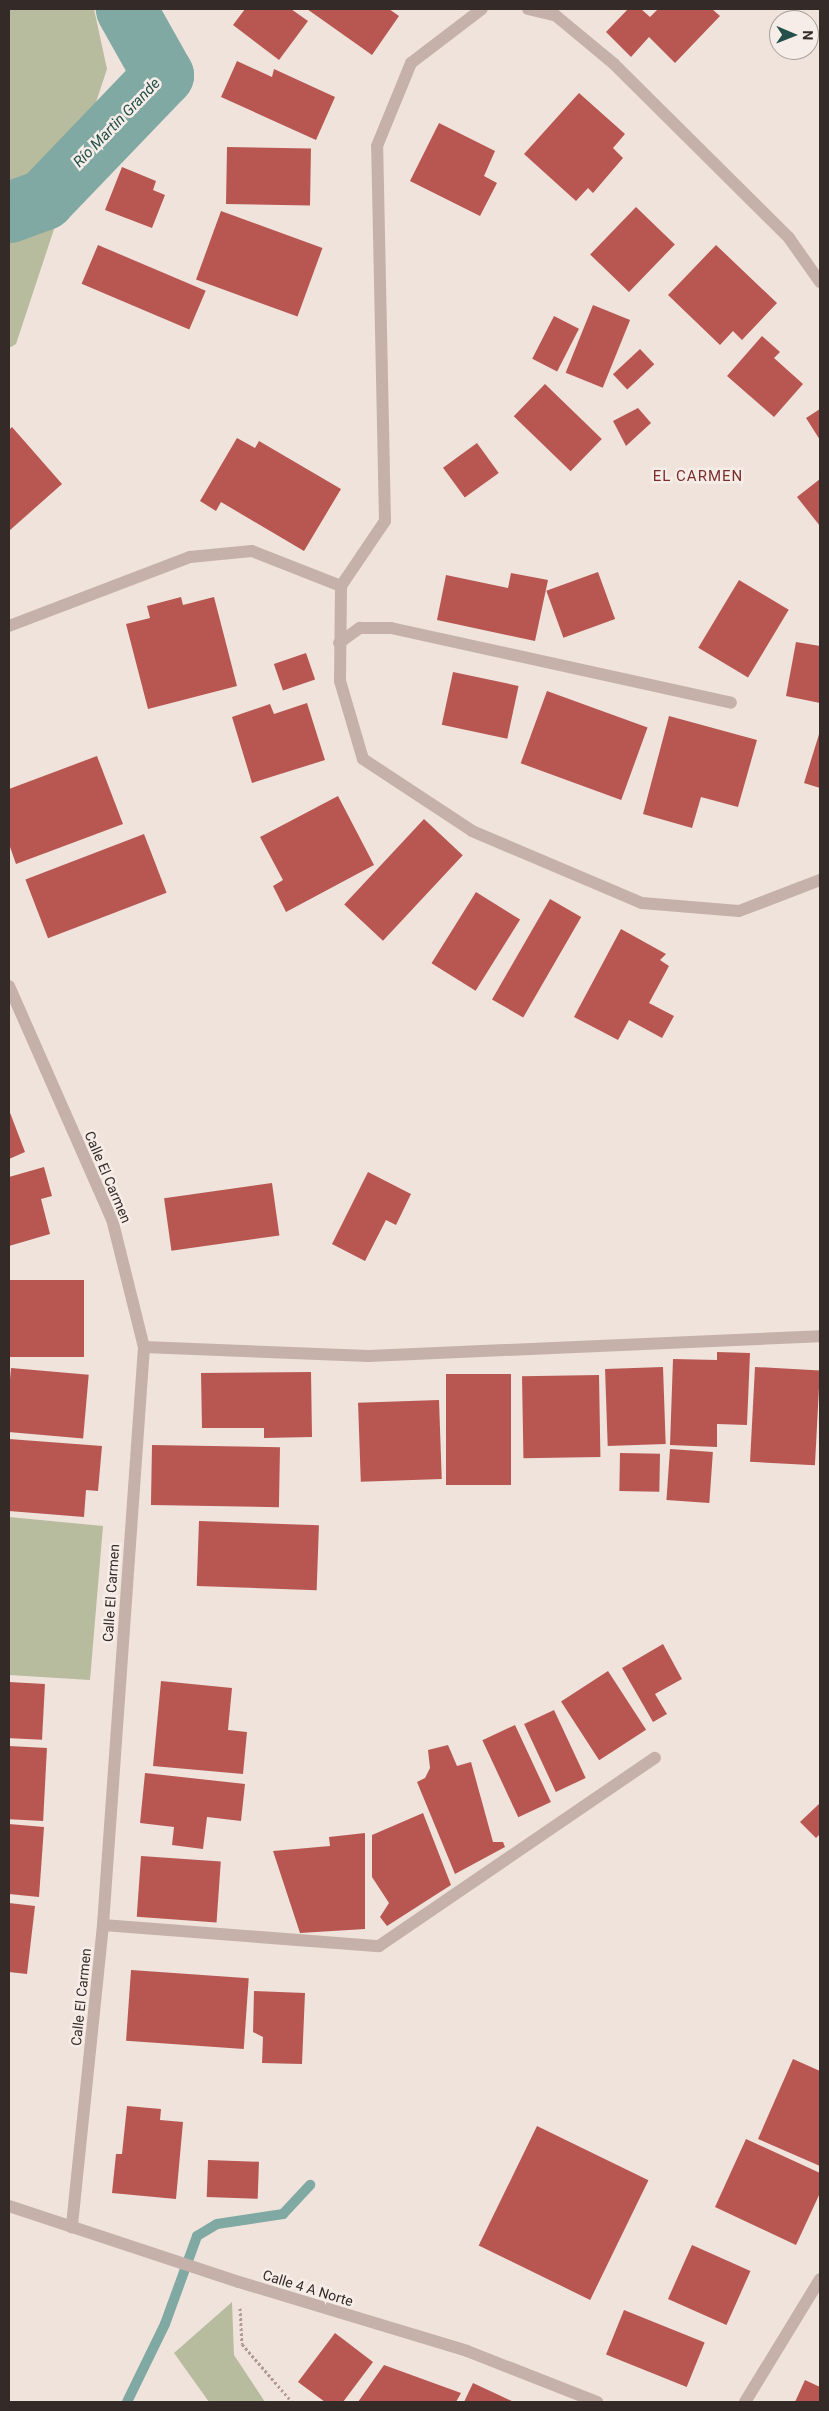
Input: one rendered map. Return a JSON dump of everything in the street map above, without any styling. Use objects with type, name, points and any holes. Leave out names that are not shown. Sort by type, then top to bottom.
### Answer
[{"type":"street","points":[[482,9],[411,64],[377,146],[386,521],[341,586],[340,681],[363,759],[472,830],[642,903],[738,911],[820,880]]},
{"type":"street","points":[[528,9],[555,15],[614,64],[788,238],[820,282]]},
{"type":"street","points":[[9,626],[190,557],[252,551],[341,586]]},
{"type":"street","points":[[340,643],[360,628],[391,628],[732,703]]},
{"type":"street","name":"Calle El Carmen","points":[[9,986],[112,1219],[144,1346],[103,1925],[72,2227]]},
{"type":"street","points":[[144,1346],[369,1356],[820,1336]]},
{"type":"street","points":[[103,1925],[379,1946],[655,1758]]},
{"type":"street","name":"Calle 4 A Norte","points":[[9,2206],[239,2282],[466,2351],[597,2402]]},
{"type":"street","points":[[745,2402],[820,2280]]},
{"type":"path","points":[[239,2282],[242,2344],[292,2402]]},
{"type":"green space","points":[[9,9],[94,9],[107,69],[16,344],[9,348]]},
{"type":"green space","points":[[9,1517],[103,1526],[90,1680],[9,1675]]},
{"type":"green space","points":[[232,2302],[234,2355],[265,2402],[209,2402],[174,2353]]},
{"type":"building","points":[[245,9],[291,9],[308,21],[279,60],[233,25]]},
{"type":"building","points":[[307,9],[389,9],[399,16],[372,55]]},
{"type":"building","points":[[628,9],[641,9],[650,17],[658,9],[712,9],[720,16],[675,63],[649,37],[631,57],[606,32]]},
{"type":"building","points":[[237,61],[272,77],[274,69],[335,97],[316,140],[221,97]]},
{"type":"building","points":[[579,93],[625,134],[613,148],[623,158],[593,193],[588,188],[576,201],[524,154]]},
{"type":"building","points":[[439,123],[495,151],[484,176],[497,183],[480,216],[410,181]]},
{"type":"building","points":[[227,147],[311,148],[310,205],[226,204]]},
{"type":"building","points":[[122,167],[156,181],[153,190],[165,195],[152,228],[105,210]]},
{"type":"building","points":[[636,207],[675,245],[629,292],[590,254]]},
{"type":"building","points":[[221,211],[322,248],[298,317],[196,280]]},
{"type":"building","points":[[98,245],[206,291],[189,329],[82,284]]},
{"type":"building","points":[[716,245],[777,303],[742,340],[733,331],[720,345],[668,295]]},
{"type":"building","points":[[593,305],[630,320],[603,388],[566,373]]},
{"type":"building","points":[[554,316],[579,329],[557,371],[532,359]]},
{"type":"building","points":[[762,336],[780,352],[774,358],[803,384],[774,417],[727,376]]},
{"type":"building","points":[[640,349],[654,364],[627,390],[613,374]]},
{"type":"building","points":[[545,384],[602,439],[571,471],[514,416]]},
{"type":"building","points":[[638,408],[651,423],[626,446],[613,421]]},
{"type":"building","points":[[820,409],[820,440],[806,418]]},
{"type":"building","points":[[12,427],[62,484],[9,531],[9,430]]},
{"type":"building","points":[[237,438],[255,448],[259,441],[341,489],[304,551],[221,502],[216,511],[200,501]]},
{"type":"building","points":[[477,443],[499,473],[465,498],[443,468]]},
{"type":"building","points":[[820,479],[820,526],[797,497]]},
{"type":"building","points":[[598,572],[615,619],[563,638],[546,591]]},
{"type":"building","points":[[511,573],[548,580],[535,641],[437,620],[446,575],[508,588]]},
{"type":"building","points":[[739,580],[789,610],[748,678],[698,648]]},
{"type":"building","points":[[181,597],[183,605],[214,597],[237,686],[148,709],[126,624],[150,618],[147,606]]},
{"type":"building","points":[[796,642],[820,646],[820,703],[786,696]]},
{"type":"building","points":[[306,653],[315,679],[283,691],[274,664]]},
{"type":"building","points":[[453,672],[519,686],[507,739],[442,725]]},
{"type":"building","points":[[547,691],[648,728],[621,800],[521,763]]},
{"type":"building","points":[[307,703],[325,760],[252,783],[232,717],[270,704],[274,714]]},
{"type":"building","points":[[669,716],[757,740],[738,807],[701,797],[692,828],[643,814]]},
{"type":"building","points":[[820,731],[820,788],[804,783]]},
{"type":"building","points":[[97,756],[123,824],[16,864],[9,844],[9,789]]},
{"type":"building","points":[[338,796],[374,865],[286,912],[273,886],[283,880],[260,837]]},
{"type":"building","points":[[424,819],[463,855],[383,941],[344,905]]},
{"type":"building","points":[[144,834],[167,893],[48,938],[25,880]]},
{"type":"building","points":[[476,892],[520,920],[476,991],[431,963]]},
{"type":"building","points":[[550,899],[581,917],[523,1017],[492,999]]},
{"type":"building","points":[[621,929],[666,954],[660,960],[669,966],[649,1003],[674,1016],[662,1038],[629,1020],[618,1040],[574,1017]]},
{"type":"building","points":[[9,1110],[25,1152],[9,1159]]},
{"type":"building","points":[[44,1167],[52,1196],[41,1199],[50,1234],[9,1246],[9,1177]]},
{"type":"building","points":[[368,1172],[411,1194],[396,1225],[386,1220],[365,1261],[332,1244]]},
{"type":"building","points":[[272,1183],[279,1235],[171,1251],[164,1198]]},
{"type":"building","points":[[9,1280],[84,1280],[84,1357],[9,1357]]},
{"type":"building","points":[[717,1352],[750,1353],[747,1425],[717,1424],[717,1447],[670,1445],[673,1359],[717,1360]]},
{"type":"building","points":[[663,1367],[666,1444],[608,1446],[605,1369]]},
{"type":"building","points":[[755,1367],[820,1370],[815,1465],[750,1462]]},
{"type":"building","points":[[11,1368],[89,1375],[83,1439],[9,1432]]},
{"type":"building","points":[[311,1372],[312,1437],[264,1438],[264,1428],[202,1428],[201,1373]]},
{"type":"building","points":[[446,1374],[511,1374],[511,1485],[446,1485]]},
{"type":"building","points":[[599,1375],[600,1457],[523,1458],[522,1376]]},
{"type":"building","points":[[439,1400],[442,1479],[361,1482],[358,1403]]},
{"type":"building","points":[[9,1439],[102,1446],[98,1491],[86,1490],[84,1517],[9,1511]]},
{"type":"building","points":[[152,1445],[280,1447],[279,1507],[151,1505]]},
{"type":"building","points":[[670,1449],[713,1452],[709,1503],[666,1500]]},
{"type":"building","points":[[620,1453],[660,1454],[659,1492],[619,1491]]},
{"type":"building","points":[[199,1521],[319,1525],[317,1590],[197,1586]]},
{"type":"building","points":[[663,1644],[682,1679],[655,1694],[667,1714],[653,1722],[622,1668]]},
{"type":"building","points":[[608,1671],[646,1730],[599,1760],[561,1701]]},
{"type":"building","points":[[161,1681],[232,1688],[228,1730],[247,1732],[243,1774],[153,1766]]},
{"type":"building","points":[[9,1682],[45,1684],[42,1740],[9,1738]]},
{"type":"building","points":[[554,1710],[586,1778],[556,1792],[524,1724]]},
{"type":"building","points":[[515,1725],[551,1802],[518,1817],[482,1740]]},
{"type":"building","points":[[448,1745],[457,1766],[471,1762],[493,1842],[503,1842],[505,1847],[455,1874],[417,1782],[425,1778],[430,1768],[428,1750]]},
{"type":"building","points":[[9,1746],[47,1748],[43,1821],[9,1819]]},
{"type":"building","points":[[145,1773],[245,1784],[241,1821],[207,1817],[203,1849],[172,1845],[174,1827],[140,1823]]},
{"type":"building","points":[[820,1803],[820,1834],[816,1838],[800,1822]]},
{"type":"building","points":[[423,1813],[451,1885],[387,1926],[380,1917],[389,1903],[372,1877],[372,1835]]},
{"type":"building","points":[[9,1824],[44,1827],[39,1897],[9,1894]]},
{"type":"building","points":[[365,1833],[365,1929],[300,1933],[273,1851],[330,1846],[329,1837]]},
{"type":"building","points":[[141,1856],[221,1862],[217,1922],[137,1917]]},
{"type":"building","points":[[9,1903],[35,1906],[27,1974],[9,1972]]},
{"type":"building","points":[[131,1970],[249,1978],[244,2049],[126,2041]]},
{"type":"building","points":[[254,1991],[305,1993],[302,2064],[262,2063],[263,2037],[253,2032]]},
{"type":"building","points":[[793,2059],[820,2071],[820,2166],[758,2139]]},
{"type":"building","points":[[127,2106],[161,2109],[160,2120],[183,2122],[176,2199],[112,2193],[116,2154],[122,2154]]},
{"type":"building","points":[[537,2126],[648,2180],[590,2300],[479,2246]]},
{"type":"building","points":[[746,2139],[820,2173],[820,2193],[796,2245],[715,2207]]},
{"type":"building","points":[[208,2160],[259,2162],[258,2199],[207,2197]]},
{"type":"building","points":[[692,2245],[750,2271],[726,2325],[668,2299]]},
{"type":"building","points":[[624,2310],[705,2343],[687,2387],[606,2355]]},
{"type":"building","points":[[335,2333],[373,2362],[343,2402],[325,2402],[298,2382]]},
{"type":"building","points":[[384,2365],[461,2393],[456,2402],[358,2402]]},
{"type":"building","points":[[805,2380],[820,2387],[820,2402],[795,2402]]},
{"type":"building","points":[[473,2383],[514,2402],[464,2402]]},
{"type":"waterway","name":"Río Martin Grande","points":[[9,212],[44,199],[163,75],[126,9]]},
{"type":"waterway","points":[[127,2402],[165,2324],[197,2236],[217,2224],[283,2214],[310,2185]]},
{"type":"district","name":"EL CARMEN","points":[[698,477]]}]
